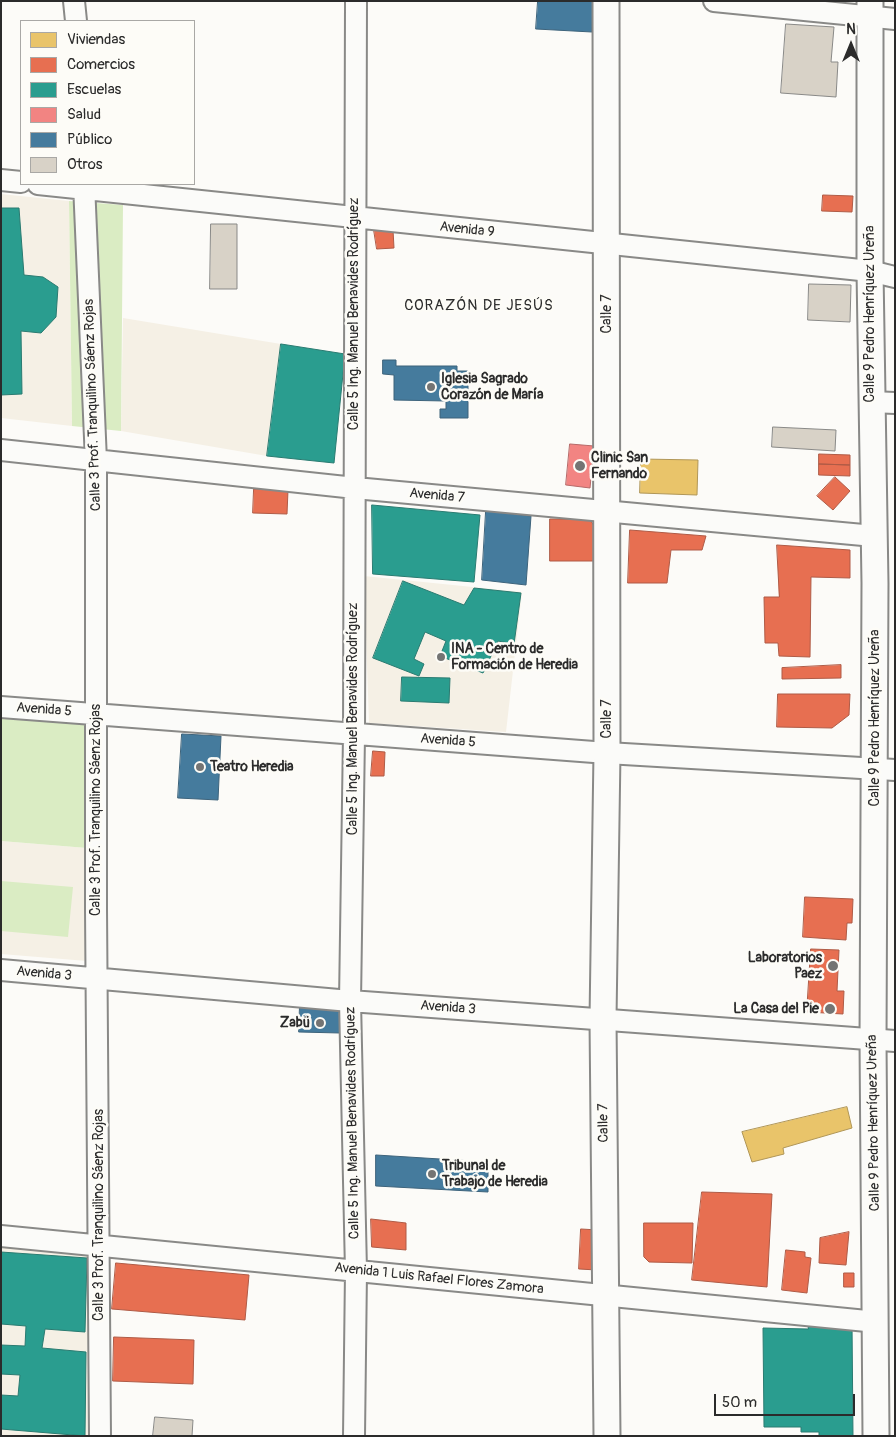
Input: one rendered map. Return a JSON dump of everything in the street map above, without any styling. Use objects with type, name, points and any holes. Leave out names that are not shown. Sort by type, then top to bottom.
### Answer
[{"type":"main road","name":"Calle 7","points":[[606,1],[608,752],[603,1019],[607,1436]]},
{"type":"main road","name":"Calle 9 Pedro Henríquez Ureña","points":[[870,10],[870,271],[883,402],[874,536],[885,769],[884,1040],[876,1436]]},
{"type":"street","points":[[74,1],[76,20]]},
{"type":"street","name":"Calle 5 Ing. Manuel Benavides Rodríguez","points":[[354,1436],[356,1270],[350,1001],[354,735],[356,1]]},
{"type":"street","points":[[714,1],[870,10],[895,19]]},
{"type":"street","points":[[1,180],[20,182]]},
{"type":"street","name":"Avenida 9","points":[[61,185],[84,186],[606,245],[870,271],[895,277]]},
{"type":"street","name":"Calle 3 Prof. Tranquilino Sáenz Rojas","points":[[84,186],[96,461],[96,978],[100,1245],[100,1436]]},
{"type":"street","name":"Avenida 7","points":[[1,450],[355,488],[874,536]]},
{"type":"street","name":"Avenida 5","points":[[1,707],[354,735],[885,769]]},
{"type":"street","name":"Avenida 3","points":[[1,970],[350,1001],[884,1040]]},
{"type":"street","name":"Avenida 1 Luis Rafael Flores Zamora","points":[[1,1236],[877,1322]]},
{"type":"shaded area","points":[[1,194],[69,201],[72,426],[1,418]]},
{"type":"shaded area","points":[[123,318],[281,344],[267,456],[121,431]]},
{"type":"shaded area","name":"INA - Centro de Formación de Heredia","points":[[364,576],[522,592],[506,732],[369,723]]},
{"type":"shaded area","points":[[1,841],[87,848],[87,961],[1,954]]},
{"type":"shaded area","points":[[1,1246],[91,1255],[88,1436],[1,1436]]},
{"type":"green space","points":[[69,201],[123,205],[121,431],[72,426]]},
{"type":"green space","points":[[1,713],[88,720],[87,848],[1,841]]},
{"type":"green space","points":[[1,881],[73,887],[68,937],[1,931]]},
{"type":"building: Viviendas","points":[[641,459],[698,460],[697,495],[640,493]]},
{"type":"building: Viviendas","points":[[847,1107],[852,1128],[783,1148],[784,1154],[752,1162],[742,1132]]},
{"type":"building: Comercios","points":[[823,195],[853,196],[852,212],[822,211]]},
{"type":"building: Comercios","points":[[374,230],[393,230],[394,248],[377,249]]},
{"type":"building: Comercios","points":[[819,454],[850,455],[850,465],[819,464]]},
{"type":"building: Comercios","points":[[819,464],[850,465],[850,476],[819,475]]},
{"type":"building: Comercios","points":[[835,477],[850,491],[833,510],[817,496]]},
{"type":"building: Comercios","points":[[254,489],[288,490],[287,514],[253,513]]},
{"type":"building: Comercios","points":[[550,519],[590,519],[595,528],[595,561],[550,561]]},
{"type":"building: Comercios","points":[[630,530],[706,536],[702,550],[671,550],[667,583],[628,583]]},
{"type":"building: Comercios","points":[[777,545],[850,550],[850,578],[811,577],[810,657],[779,656],[778,643],[765,643],[764,597],[779,597]]},
{"type":"building: Comercios","points":[[841,665],[841,678],[782,679],[782,668]]},
{"type":"building: Comercios","points":[[778,694],[850,694],[849,715],[832,728],[777,727]]},
{"type":"building: Comercios","points":[[373,751],[385,752],[384,776],[371,776]]},
{"type":"building: Comercios","points":[[805,897],[853,899],[852,923],[847,923],[846,940],[803,937]]},
{"type":"building: Comercios","points":[[811,949],[839,950],[837,991],[844,991],[843,1014],[807,1012]]},
{"type":"building: Comercios","points":[[702,1192],[772,1194],[767,1287],[692,1280]]},
{"type":"building: Comercios","points":[[371,1219],[406,1223],[406,1250],[372,1247]]},
{"type":"building: Comercios","points":[[644,1223],[693,1223],[692,1263],[649,1262],[644,1257]]},
{"type":"building: Comercios","points":[[581,1229],[598,1230],[597,1270],[579,1269]]},
{"type":"building: Comercios","points":[[849,1232],[846,1265],[819,1263],[820,1238]]},
{"type":"building: Comercios","points":[[786,1250],[805,1252],[805,1257],[811,1258],[807,1293],[782,1290]]},
{"type":"building: Comercios","points":[[116,1263],[249,1275],[245,1320],[112,1309]]},
{"type":"building: Comercios","points":[[844,1273],[854,1273],[854,1287],[844,1287]]},
{"type":"building: Comercios","points":[[114,1337],[194,1340],[193,1384],[113,1381]]},
{"type":"building: Escuelas","points":[[1,208],[19,208],[24,275],[43,277],[58,287],[56,317],[41,333],[21,331],[22,394],[1,395]]},
{"type":"building: Escuelas","points":[[281,344],[345,354],[334,463],[267,456]]},
{"type":"building: Escuelas","points":[[372,505],[480,515],[474,582],[373,574]]},
{"type":"building: Escuelas","points":[[403,581],[464,605],[474,588],[521,593],[514,644],[498,641],[483,673],[440,656],[446,641],[425,632],[414,659],[424,664],[419,676],[373,658]]},
{"type":"building: Escuelas","points":[[402,677],[450,678],[449,703],[401,701]]},
{"type":"building: Escuelas","points":[[1,1252],[87,1258],[85,1332],[45,1329],[42,1348],[86,1352],[85,1436],[1,1429],[1,1395],[18,1396],[20,1375],[1,1374],[1,1345],[25,1346],[26,1326],[1,1324]]},
{"type":"building: Escuelas","points":[[808,1323],[852,1323],[853,1436],[819,1436],[819,1432],[801,1432],[801,1427],[764,1427],[763,1328],[808,1329]]},
{"type":"building: Salud","name":"Clinic San Fernando","points":[[570,444],[594,446],[590,488],[566,485]]},
{"type":"building: Público","points":[[538,1],[593,1],[592,32],[536,29]]},
{"type":"building: Público","name":"Iglesia Sagrado Corazón de María","points":[[383,360],[396,360],[396,366],[457,366],[457,371],[468,371],[468,418],[440,418],[440,409],[446,409],[446,401],[394,400],[394,375],[383,374]]},
{"type":"building: Público","points":[[486,511],[531,516],[526,585],[482,580]]},
{"type":"building: Público","name":"Teatro Heredia","points":[[182,734],[221,736],[218,800],[178,798]]},
{"type":"building: Público","name":"Zabü","points":[[300,1004],[336,1007],[341,1014],[340,1033],[299,1032]]},
{"type":"building: Público","name":"Tribunal de Trabajo de Heredia","points":[[376,1155],[488,1162],[488,1192],[376,1186]]},
{"type":"building: Otros","points":[[786,24],[834,27],[831,62],[838,62],[836,97],[781,93]]},
{"type":"building: Otros","points":[[211,224],[237,224],[237,289],[210,289]]},
{"type":"building: Otros","points":[[809,284],[851,285],[850,322],[808,320]]},
{"type":"building: Otros","points":[[773,427],[836,430],[835,451],[772,447]]},
{"type":"building: Otros","points":[[155,1417],[193,1420],[192,1436],[153,1436]]},
{"type":"place","name":"Iglesia Sagrado Corazón de María","points":[[431,387]]},
{"type":"place","name":"Clinic San Fernando","points":[[580,466]]},
{"type":"place","name":"INA - Centro de Formación de Heredia","points":[[441,657]]},
{"type":"place","name":"Teatro Heredia","points":[[200,767]]},
{"type":"place","name":"Laboratorios Paez","points":[[833,966]]},
{"type":"place","name":"La Casa del Pie","points":[[830,1009]]},
{"type":"place","name":"Zabü","points":[[320,1023]]},
{"type":"place","name":"Tribunal de Trabajo de Heredia","points":[[432,1174]]},
{"type":"district","name":"CORAZÓN DE JESÚS","points":[[479,306]]}]
